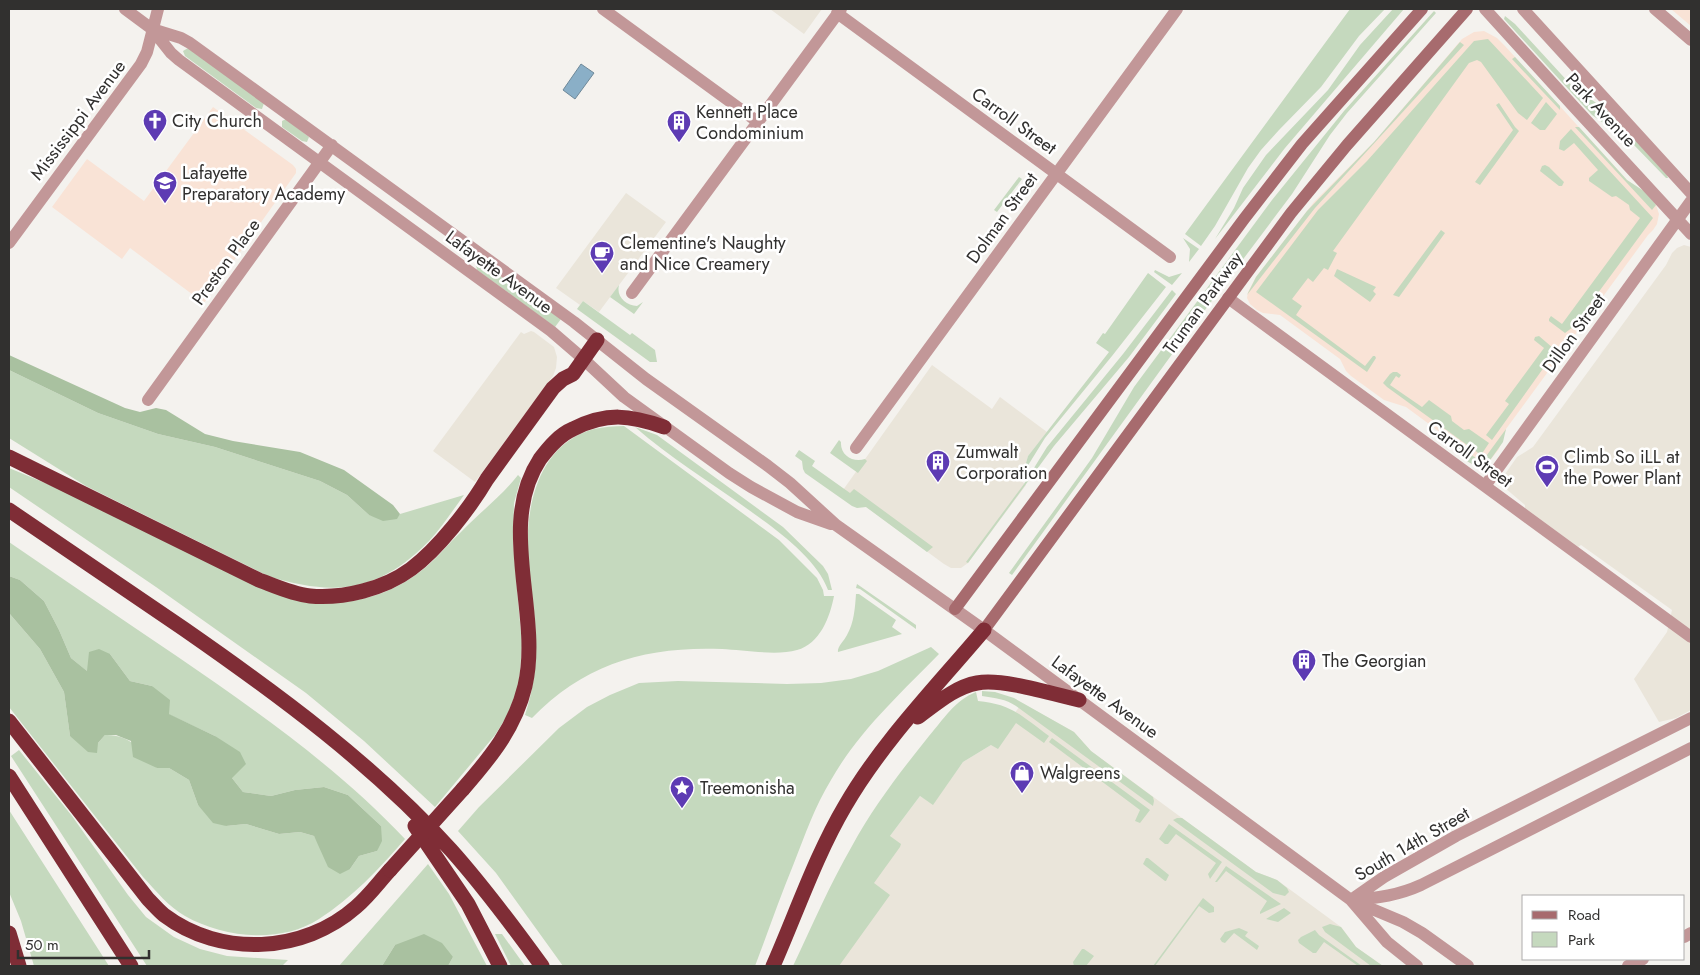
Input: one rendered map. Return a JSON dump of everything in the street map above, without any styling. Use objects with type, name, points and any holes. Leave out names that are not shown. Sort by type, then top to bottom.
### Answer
[{"type":"highway","points":[[9,457],[259,580],[285,590],[309,596],[337,596],[361,591],[387,582],[410,569],[431,551],[479,493],[487,479],[553,388],[563,379],[573,374],[597,340]]},
{"type":"highway","points":[[9,722],[148,899],[164,915],[205,936],[229,942],[254,945],[282,943],[306,937],[333,923],[356,907],[463,789],[506,735],[517,712],[525,686],[528,661],[529,632],[520,540],[521,510],[526,487],[547,449],[569,430],[601,418],[628,416],[664,426]]},
{"type":"highway","points":[[9,510],[257,680],[332,738],[390,789],[450,849],[494,900],[542,966]]},
{"type":"highway","points":[[773,966],[844,807],[867,770],[984,630]]},
{"type":"highway","points":[[902,727],[953,693],[977,683],[1000,683],[1079,700]]},
{"type":"highway","points":[[9,776],[131,966]]},
{"type":"highway","points":[[390,789],[468,904],[500,966]]},
{"type":"highway","points":[[9,933],[19,966]]},
{"type":"main road","name":"Truman Parkway","points":[[955,609],[1238,227],[1302,144],[1422,9]]},
{"type":"main road","name":"Truman Parkway","points":[[984,630],[1291,213],[1320,177],[1467,9]]},
{"type":"street","name":"Lafayette Avenue","points":[[125,9],[152,29],[179,60],[551,331],[624,397],[751,487],[797,512],[836,525]]},
{"type":"street","name":"Mississippi Avenue","points":[[9,243],[136,72],[147,52],[158,9]]},
{"type":"street","points":[[603,9],[758,122]]},
{"type":"street","name":"Dolman Street","points":[[856,448],[1177,9]]},
{"type":"street","name":"Park Avenue","points":[[1485,9],[1691,234]]},
{"type":"street","name":"Park Avenue","points":[[1523,9],[1691,193]]},
{"type":"street","points":[[1655,9],[1691,40]]},
{"type":"street","points":[[632,293],[839,11]]},
{"type":"street","name":"Carroll Street","points":[[839,11],[1170,257]]},
{"type":"street","name":"Lafayette Avenue","points":[[152,29],[181,38],[190,43],[597,340],[646,379],[768,466],[790,483],[836,525],[984,630],[1351,900],[1387,942],[1417,966]]},
{"type":"street","name":"Preston Place","points":[[148,400],[332,145]]},
{"type":"street","name":"Dillon Street","points":[[1484,486],[1691,201]]},
{"type":"street","name":"Carroll Street","points":[[1228,298],[1691,637]]},
{"type":"street","name":"South 14th Street","points":[[1351,900],[1384,878],[1456,836],[1691,718]]},
{"type":"street","name":"South 14th Street","points":[[1351,900],[1384,897],[1406,892],[1691,748]]},
{"type":"street","name":"Lafayette Avenue","points":[[1351,900],[1403,922],[1422,933],[1468,966]]},
{"type":"street","points":[[1628,966],[1641,960]]},
{"type":"shaded area","points":[[770,9],[822,9],[804,34]]},
{"type":"shaded area","points":[[1671,9],[1691,9],[1691,26]]},
{"type":"shaded area","points":[[1484,31],[1497,38],[1505,46],[1627,180],[1641,190],[1656,205],[1659,214],[1657,224],[1653,230],[1506,429],[1499,449],[1487,464],[1478,466],[1462,458],[1452,441],[1406,407],[1384,400],[1351,376],[1340,359],[1280,315],[1263,313],[1257,310],[1250,304],[1247,298],[1256,277],[1314,202],[1374,142],[1462,39],[1474,32]]},
{"type":"shaded area","name":"Lafayette Preparatory Academy","points":[[213,107],[293,165],[296,173],[204,303],[130,248],[122,259],[52,207],[87,159],[144,201]]},
{"type":"shaded area","points":[[626,193],[666,222],[599,312],[583,301],[580,305],[556,288]]},
{"type":"shaded area","points":[[1684,245],[1691,247],[1691,710],[1676,718],[1659,722],[1634,679],[1667,632],[1672,610],[1581,545],[1578,547],[1525,508],[1525,505],[1505,488],[1503,477],[1517,457],[1533,447],[1666,265],[1672,253]]},
{"type":"shaded area","points":[[531,331],[554,347],[557,357],[556,368],[553,376],[475,482],[433,451],[521,332],[524,334]]},
{"type":"shaded area","points":[[932,365],[992,409],[1000,397],[1047,432],[1028,456],[1027,467],[1019,479],[1026,485],[968,563],[961,568],[951,568],[944,564],[843,490]]},
{"type":"shaded area","points":[[1022,703],[1074,732],[1091,751],[1182,818],[1256,872],[1277,880],[1341,927],[1356,947],[1383,966],[827,966],[890,836],[920,796],[933,804],[963,762],[991,745]]},
{"type":"green space","points":[[1350,9],[1385,9],[1359,36],[1321,87],[1261,150],[1201,246],[1185,234]]},
{"type":"green space","points":[[1393,9],[1404,9],[1285,148],[1215,239],[1234,208],[1243,188],[1266,155],[1328,90],[1360,45]]},
{"type":"green space","points":[[1434,11],[1436,13],[1347,113],[1330,135],[1292,194],[1178,346],[1012,575],[1009,573],[1092,458],[1134,387],[1272,200],[1344,111]]},
{"type":"green space","points":[[1505,16],[1515,24],[1572,86],[1612,114],[1668,178],[1632,143],[1592,115],[1504,19]]},
{"type":"green space","points":[[1488,39],[1543,98],[1527,120],[1518,113],[1481,62],[1477,60],[1469,63],[1333,251],[1337,253],[1328,270],[1324,268],[1313,282],[1308,278],[1292,299],[1302,306],[1296,315],[1365,366],[1375,356],[1376,358],[1367,372],[1256,292],[1318,210],[1367,161],[1474,41]]},
{"type":"green space","points":[[1460,42],[1464,45],[1315,208],[1247,295],[1256,277],[1307,211],[1374,142]]},
{"type":"green space","points":[[188,48],[264,103],[262,109],[256,108],[185,56],[183,51]]},
{"type":"green space","points":[[1515,57],[1560,106],[1560,110],[1512,59]]},
{"type":"green space","points":[[1546,102],[1557,114],[1545,130],[1540,130],[1531,123]]},
{"type":"green space","points":[[1499,103],[1519,131],[1480,185],[1475,182],[1513,130],[1496,105]]},
{"type":"green space","points":[[286,119],[309,137],[307,142],[302,141],[282,127],[282,121]]},
{"type":"green space","points":[[1575,127],[1579,127],[1627,180],[1647,193],[1656,205],[1652,210]]},
{"type":"green space","points":[[1571,129],[1653,218],[1573,327],[1565,333],[1549,321],[1549,319],[1551,316],[1562,324],[1640,218],[1630,210],[1629,205],[1616,196],[1612,197],[1589,181],[1589,178],[1598,170],[1574,143],[1564,151],[1559,149],[1560,141]]},
{"type":"green space","points":[[1545,165],[1564,182],[1562,186],[1559,186],[1540,171],[1542,166]]},
{"type":"green space","points":[[1019,177],[1022,179],[997,212],[994,210]]},
{"type":"green space","points":[[1441,230],[1445,233],[1399,297],[1393,295]]},
{"type":"green space","points":[[1183,238],[1199,249],[1189,262],[1190,249]]},
{"type":"green space","points":[[480,262],[561,319],[555,327],[477,270],[476,265]]},
{"type":"green space","points":[[1337,269],[1376,287],[1373,291],[1376,294],[1370,302],[1334,276]]},
{"type":"green space","points":[[1155,270],[1169,277],[1182,273],[1172,285],[1154,272]]},
{"type":"green space","points":[[1148,273],[1166,287],[1045,438],[1027,467],[1028,456],[1109,352],[1096,343],[1103,333],[1105,334]]},
{"type":"green space","points":[[619,285],[620,297],[623,300],[637,306],[643,302],[634,314],[610,297]]},
{"type":"green space","points":[[1172,290],[1176,294],[1129,357],[1054,446],[968,563],[966,562],[1024,484],[1047,447],[1123,354]]},
{"type":"green space","points":[[583,301],[630,335],[632,333],[655,350],[657,362],[650,362],[577,309]]},
{"type":"green space","points":[[1539,336],[1553,348],[1552,356],[1492,440],[1486,435],[1509,404],[1505,401],[1544,348],[1534,340],[1535,337]]},
{"type":"green space","points":[[9,355],[125,408],[140,412],[156,408],[166,410],[205,434],[233,441],[300,452],[344,470],[393,505],[400,514],[397,519],[383,521],[369,515],[347,495],[320,481],[215,447],[158,434],[98,413],[9,370]]},
{"type":"green space","points":[[9,370],[98,413],[158,434],[215,447],[320,481],[347,495],[369,515],[396,519],[400,514],[464,495],[429,541],[392,571],[374,580],[355,586],[335,588],[314,587],[292,583],[268,576],[86,486],[9,438]]},
{"type":"green space","points":[[1393,372],[1401,375],[1399,378],[1396,376],[1390,385],[1422,407],[1429,400],[1451,416],[1452,421],[1464,430],[1469,429],[1489,443],[1481,455],[1387,387],[1383,383]]},
{"type":"green space","points":[[624,426],[779,540],[817,578],[824,596],[834,596],[830,612],[818,636],[805,647],[797,650],[770,653],[694,649],[643,655],[596,671],[552,699],[532,718],[525,715],[532,689],[536,653],[536,633],[528,557],[529,518],[533,498],[539,480],[548,463],[560,448],[575,437],[594,429]]},
{"type":"green space","points":[[635,427],[657,435],[783,527],[823,566],[828,574],[832,590],[828,590],[814,566],[781,534],[675,459]]},
{"type":"green space","points":[[1506,429],[1503,442],[1488,463],[1484,459]]},
{"type":"green space","points":[[839,440],[843,451],[848,457],[856,460],[865,459],[867,461],[858,473],[830,453]]},
{"type":"green space","points":[[1452,442],[1479,460],[1478,466],[1464,459]]},
{"type":"green space","points":[[799,450],[815,461],[812,466],[850,493],[854,489],[933,547],[927,552],[866,507],[857,508],[852,506],[805,473],[802,461],[795,456]]},
{"type":"green space","points":[[9,468],[62,490],[308,602],[324,603],[370,597],[385,592],[413,577],[426,567],[518,475],[521,478],[514,503],[513,543],[522,645],[519,685],[507,716],[495,735],[435,807],[364,741],[306,693],[156,587],[9,487]]},
{"type":"green space","points":[[9,542],[267,720],[353,788],[405,839],[354,892],[331,911],[304,927],[270,935],[234,933],[200,923],[179,912],[143,877],[9,707],[9,613],[40,649],[64,692],[70,736],[98,743],[105,735],[114,735],[129,741],[157,768],[169,768],[189,780],[198,805],[226,826],[246,824],[279,834],[300,832],[314,836],[320,847],[350,869],[359,856],[377,851],[381,826],[348,795],[324,787],[295,790],[271,796],[243,792],[232,778],[215,736],[168,714],[152,686],[130,681],[110,654],[88,672],[71,658],[44,601],[20,580],[9,576]]},
{"type":"green space","points":[[9,576],[20,580],[44,601],[71,658],[87,671],[89,652],[99,649],[110,654],[130,681],[152,686],[170,700],[169,714],[215,736],[240,752],[246,764],[232,778],[243,792],[271,796],[295,790],[324,787],[348,795],[381,826],[382,841],[377,851],[359,856],[350,869],[340,874],[328,867],[314,836],[300,832],[279,834],[246,824],[226,826],[213,823],[198,805],[189,780],[169,768],[157,768],[133,757],[131,741],[116,735],[105,735],[98,743],[97,753],[88,752],[70,736],[64,692],[40,649],[9,613]]},
{"type":"green space","points":[[857,584],[916,625],[916,629],[856,588]]},
{"type":"green space","points":[[856,594],[859,594],[896,620],[892,627],[902,634],[838,652],[851,626]]},
{"type":"green space","points":[[931,647],[939,654],[867,729],[842,762],[825,790],[806,831],[755,966],[563,966],[496,873],[458,831],[479,807],[559,728],[587,707],[639,683],[678,681],[821,683],[851,679],[878,671]]},
{"type":"green space","points":[[982,691],[995,692],[1014,698],[1074,732],[1091,751],[1153,797],[1153,806],[1016,706],[1004,700],[982,696]]},
{"type":"green space","points":[[976,692],[978,701],[1009,708],[1049,736],[1044,743],[1016,723],[998,749],[991,745],[963,762],[933,805],[920,796],[890,836],[901,844],[900,847],[874,883],[890,895],[839,966],[793,966],[836,875],[878,803],[908,762],[950,711],[962,700]]},
{"type":"green space","points":[[1052,738],[1150,810],[1140,823],[1135,821],[1140,810],[1049,742]]},
{"type":"green space","points":[[19,750],[72,816],[128,895],[146,917],[174,937],[200,949],[227,956],[288,960],[282,966],[147,966],[11,756]]},
{"type":"green space","points":[[9,810],[109,966],[34,966],[21,921],[9,892]]},
{"type":"green space","points":[[1182,818],[1256,872],[1277,880],[1289,892],[1285,896],[1273,893],[1173,820]]},
{"type":"green space","points":[[1169,824],[1222,862],[1210,879],[1208,874],[1216,863],[1176,834],[1168,844],[1159,839]]},
{"type":"green space","points":[[1146,858],[1169,875],[1166,881],[1143,864]]},
{"type":"green space","points":[[428,864],[449,894],[487,966],[448,966],[453,957],[395,945],[382,966],[339,966]]},
{"type":"green space","points":[[1226,866],[1281,904],[1260,914],[1267,901],[1226,871],[1215,882]]},
{"type":"green space","points":[[1203,898],[1214,907],[1214,912],[1209,913],[1199,906],[1155,966],[1153,966]]},
{"type":"green space","points":[[1284,908],[1291,913],[1278,922],[1266,919]]},
{"type":"green space","points":[[1330,924],[1341,927],[1356,947],[1383,966],[1371,966],[1325,932],[1322,927]]},
{"type":"green space","points":[[1239,928],[1248,932],[1245,936],[1259,946],[1257,950],[1234,933],[1225,943],[1222,942],[1220,939],[1225,932]]},
{"type":"green space","points":[[1315,930],[1319,935],[1362,966],[1358,966],[1324,942],[1316,953],[1313,953],[1299,943],[1298,940],[1301,937]]},
{"type":"green space","points":[[424,934],[442,943],[453,957],[448,966],[382,966],[395,945]]},
{"type":"green space","points":[[495,934],[502,934],[525,966],[511,966]]},
{"type":"green space","points":[[1082,949],[1094,956],[1086,966],[1074,966],[1073,962]]},
{"type":"water","points":[[581,64],[594,73],[575,99],[563,90]]},
{"type":"place","name":"City Church","points":[[155,142]]},
{"type":"place","name":"Kennett Place Condominium","points":[[679,143]]},
{"type":"place","name":"Lafayette Preparatory Academy","points":[[165,204]]},
{"type":"place","name":"Clementine's Naughty and Nice Creamery","points":[[602,274]]},
{"type":"place","name":"Zumwalt Corporation","points":[[938,483]]},
{"type":"place","name":"Climb So iLL at the Power Plant","points":[[1547,488]]},
{"type":"place","name":"The Georgian","points":[[1304,682]]},
{"type":"place","name":"Walgreens","points":[[1022,794]]},
{"type":"place","name":"Treemonisha","points":[[682,809]]}]
